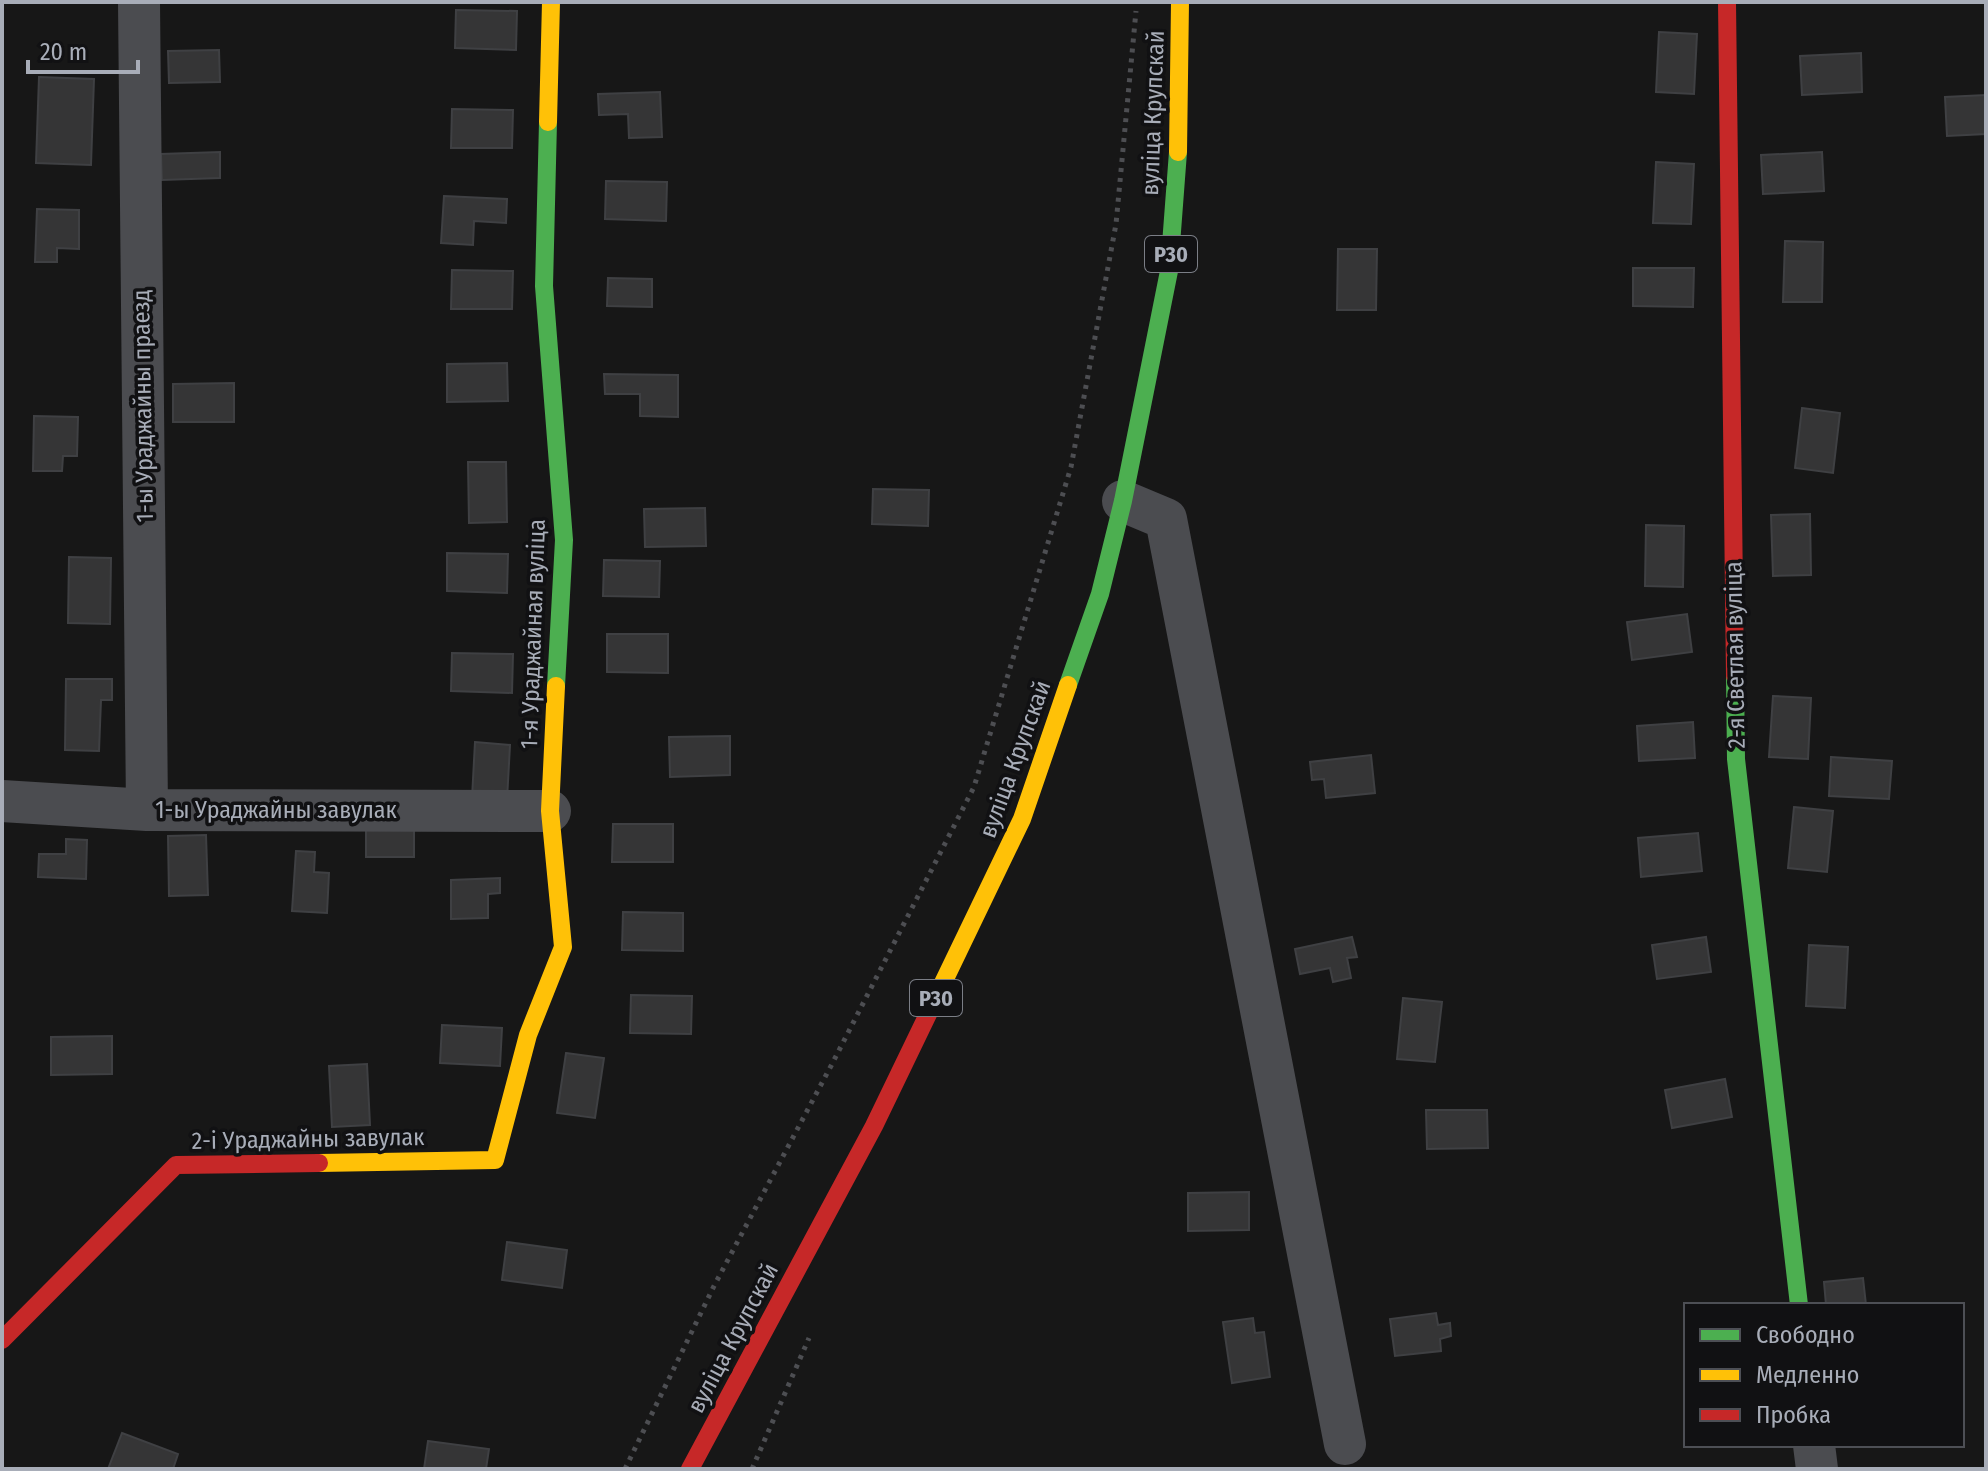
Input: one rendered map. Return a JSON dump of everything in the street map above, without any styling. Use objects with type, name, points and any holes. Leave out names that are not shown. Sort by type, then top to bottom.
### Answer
[{"type":"street","name":"1-ы Ураджайны праезд","points":[[139,2],[147,810]]},
{"type":"street","name":"1-я Ураджайная вуліца","points":[[495,1160],[528,1035],[563,947],[550,811],[564,540],[544,286],[551,2]]},
{"type":"street","name":"вуліца Крупскай","points":[[690,1469],[874,1126],[1022,819],[1100,594],[1123,501],[1169,271],[1178,168],[1180,2]]},
{"type":"street","name":"2-я Светлая вуліца","points":[[1727,2],[1736,759],[1799,1303]]},
{"type":"street","points":[[1123,501],[1166,519],[1345,1444]]},
{"type":"street","name":"1-ы Ураджайны завулак","points":[[2,801],[147,810],[550,811]]},
{"type":"street","name":"2-і Ураджайны завулак","points":[[2,1340],[176,1165],[495,1160]]},
{"type":"street","points":[[1814,1447],[1817,1469]]},
{"type":"path","points":[[627,1466],[714,1286],[974,787],[1071,467],[1116,224],[1137,2]]},
{"type":"building","points":[[456,10],[517,11],[516,50],[455,48]]},
{"type":"building","points":[[1659,32],[1697,34],[1694,94],[1656,92]]},
{"type":"building","points":[[219,50],[220,82],[169,83],[168,51]]},
{"type":"building","points":[[1861,53],[1862,92],[1802,95],[1800,56]]},
{"type":"building","points":[[39,77],[94,79],[91,165],[36,163]]},
{"type":"building","points":[[660,92],[662,137],[629,138],[628,114],[599,115],[598,94]]},
{"type":"building","points":[[1986,95],[1986,134],[1947,136],[1945,97]]},
{"type":"building","points":[[452,109],[513,110],[512,148],[451,148]]},
{"type":"building","points":[[220,152],[220,178],[162,180],[161,154]]},
{"type":"building","points":[[1822,152],[1824,191],[1763,194],[1761,155]]},
{"type":"building","points":[[1656,162],[1694,164],[1691,224],[1653,223]]},
{"type":"building","points":[[606,181],[667,182],[666,221],[605,219]]},
{"type":"building","points":[[444,196],[507,199],[506,223],[474,221],[473,245],[441,243]]},
{"type":"building","points":[[37,209],[79,210],[79,249],[57,248],[57,262],[35,262]]},
{"type":"building","points":[[1785,241],[1823,242],[1822,302],[1783,302]]},
{"type":"building","points":[[1338,249],[1377,249],[1376,310],[1337,310]]},
{"type":"building","points":[[1633,268],[1694,268],[1693,307],[1633,306]]},
{"type":"building","points":[[452,270],[513,271],[512,309],[451,309]]},
{"type":"building","points":[[608,278],[652,279],[652,307],[607,306]]},
{"type":"building","points":[[507,363],[508,401],[447,402],[447,364]]},
{"type":"building","points":[[604,374],[678,375],[678,417],[640,416],[640,394],[605,394]]},
{"type":"building","points":[[234,383],[234,422],[173,422],[173,384]]},
{"type":"building","points":[[1802,408],[1840,413],[1833,473],[1795,468]]},
{"type":"building","points":[[34,416],[78,417],[77,456],[63,456],[62,471],[33,471]]},
{"type":"building","points":[[468,462],[506,462],[507,522],[469,523]]},
{"type":"building","points":[[873,489],[929,490],[928,526],[872,524]]},
{"type":"building","points":[[705,508],[706,546],[645,547],[644,509]]},
{"type":"building","points":[[1810,514],[1811,575],[1773,576],[1771,515]]},
{"type":"building","points":[[1646,525],[1684,526],[1683,587],[1645,586]]},
{"type":"building","points":[[447,553],[508,554],[507,593],[447,591]]},
{"type":"building","points":[[69,557],[111,558],[110,624],[68,623]]},
{"type":"building","points":[[604,560],[660,561],[659,597],[603,596]]},
{"type":"building","points":[[1687,614],[1692,652],[1632,660],[1627,622]]},
{"type":"building","points":[[607,634],[668,634],[668,673],[607,672]]},
{"type":"building","points":[[452,653],[513,654],[512,693],[451,691]]},
{"type":"building","points":[[66,679],[112,679],[112,700],[101,700],[99,751],[65,750]]},
{"type":"building","points":[[1773,696],[1811,698],[1808,759],[1769,757]]},
{"type":"building","points":[[1693,722],[1695,758],[1639,761],[1637,726]]},
{"type":"building","points":[[730,736],[730,775],[670,777],[669,737]]},
{"type":"building","points":[[475,742],[510,745],[507,800],[472,798]]},
{"type":"building","points":[[1371,755],[1375,793],[1326,798],[1324,779],[1312,780],[1310,762]]},
{"type":"building","points":[[1831,757],[1892,761],[1889,799],[1829,796]]},
{"type":"building","points":[[1794,807],[1833,811],[1827,872],[1788,868]]},
{"type":"building","points":[[613,824],[673,824],[673,862],[612,862]]},
{"type":"building","points":[[414,826],[414,857],[366,857],[366,827]]},
{"type":"building","points":[[1698,833],[1702,871],[1641,877],[1638,838]]},
{"type":"building","points":[[206,835],[208,895],[169,896],[168,836]]},
{"type":"building","points":[[66,839],[87,840],[86,879],[38,877],[39,854],[66,854]]},
{"type":"building","points":[[296,851],[315,852],[314,872],[329,873],[327,913],[292,911]]},
{"type":"building","points":[[500,878],[500,893],[488,894],[488,918],[451,919],[451,880]]},
{"type":"building","points":[[623,912],[683,913],[683,951],[622,950]]},
{"type":"building","points":[[1352,937],[1357,957],[1347,958],[1351,978],[1333,982],[1330,968],[1300,974],[1295,949]]},
{"type":"building","points":[[1706,937],[1711,972],[1657,979],[1652,945]]},
{"type":"building","points":[[1809,945],[1848,947],[1845,1008],[1806,1006]]},
{"type":"building","points":[[631,995],[692,996],[691,1034],[630,1033]]},
{"type":"building","points":[[1403,998],[1442,1002],[1435,1062],[1397,1059]]},
{"type":"building","points":[[442,1025],[502,1028],[500,1066],[440,1063]]},
{"type":"building","points":[[112,1036],[112,1074],[51,1075],[51,1037]]},
{"type":"building","points":[[566,1053],[604,1058],[595,1118],[557,1113]]},
{"type":"building","points":[[367,1064],[370,1125],[332,1127],[329,1066]]},
{"type":"building","points":[[1725,1079],[1732,1117],[1672,1128],[1665,1090]]},
{"type":"building","points":[[1426,1110],[1487,1110],[1488,1148],[1427,1149]]},
{"type":"building","points":[[1249,1192],[1249,1230],[1188,1231],[1188,1193]]},
{"type":"building","points":[[507,1242],[567,1250],[562,1288],[502,1280]]},
{"type":"building","points":[[1863,1278],[1866,1303],[1826,1303],[1824,1282]]},
{"type":"building","points":[[1436,1313],[1438,1325],[1450,1323],[1451,1336],[1440,1339],[1441,1351],[1395,1356],[1390,1319]]},
{"type":"building","points":[[1253,1318],[1255,1333],[1264,1332],[1270,1377],[1232,1383],[1223,1322]]},
{"type":"building","points":[[122,1433],[178,1454],[173,1469],[108,1469]]},
{"type":"building","points":[[428,1441],[489,1449],[486,1469],[424,1469]]},
{"type":"traffic: fast","points":[[548,122],[544,286],[564,540],[556,686]]},
{"type":"traffic: fast","points":[[1068,685],[1100,594],[1123,501],[1169,271],[1178,152]]},
{"type":"traffic: fast","points":[[1735,676],[1736,759],[1799,1303]]},
{"type":"traffic: slow","points":[[548,122],[551,2]]},
{"type":"traffic: slow","points":[[1178,152],[1180,2]]},
{"type":"traffic: slow","points":[[930,1010],[1022,819],[1068,685]]},
{"type":"traffic: slow","points":[[319,1163],[495,1160],[528,1035],[563,947],[550,811],[556,686]]},
{"type":"traffic: jam","points":[[1727,2],[1735,676]]},
{"type":"traffic: jam","points":[[690,1469],[874,1126],[930,1010]]},
{"type":"traffic: jam","points":[[2,1340],[176,1165],[319,1163]]}]
